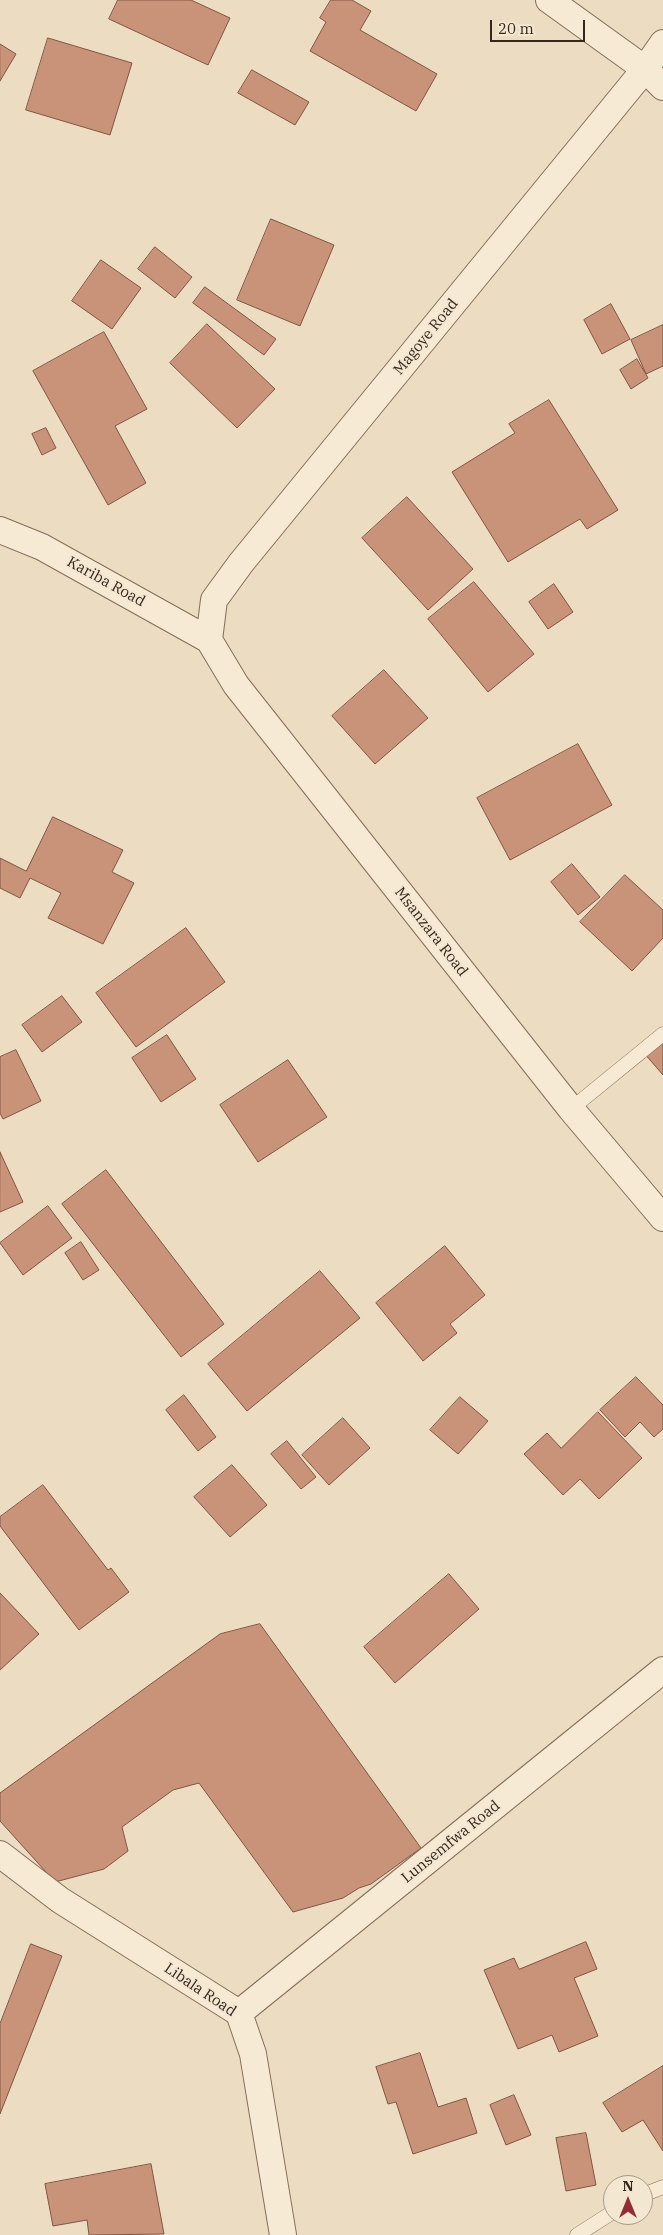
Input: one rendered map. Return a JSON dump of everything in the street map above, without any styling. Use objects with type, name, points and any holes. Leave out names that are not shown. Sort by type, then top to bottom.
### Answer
[{"type":"street","points":[[550,0],[645,69],[663,87]]},
{"type":"street","name":"Magoye Road","points":[[209,640],[214,600],[241,563],[645,69],[663,44]]},
{"type":"street","name":"Kariba Road","points":[[0,530],[42,547],[209,640]]},
{"type":"street","name":"Msanzara Road","points":[[209,640],[236,686],[571,1109],[663,1218]]},
{"type":"street","name":"Lunsemfwa Road","points":[[239,2013],[663,1670]]},
{"type":"street","name":"Libala Road","points":[[0,1854],[60,1900],[239,2013],[253,2054],[283,2235]]},
{"type":"lane","points":[[571,1109],[663,1034]]},
{"type":"lane","points":[[577,2235],[603,2218]]},
{"type":"building","points":[[118,0],[191,0],[230,18],[208,65],[109,19]]},
{"type":"building","points":[[331,0],[352,0],[371,11],[360,30],[437,74],[416,111],[310,51],[326,22],[320,18]]},
{"type":"building","points":[[48,38],[132,63],[110,135],[26,110]]},
{"type":"building","points":[[0,44],[16,54],[0,81]]},
{"type":"building","points":[[252,70],[309,102],[295,125],[238,93]]},
{"type":"building","points":[[271,219],[334,245],[300,326],[237,300]]},
{"type":"building","points":[[155,247],[192,277],[175,298],[138,269]]},
{"type":"building","points":[[101,260],[141,288],[112,329],[72,301]]},
{"type":"building","points":[[205,287],[276,339],[264,355],[193,303]]},
{"type":"building","points":[[611,304],[630,339],[602,354],[584,320]]},
{"type":"building","points":[[207,324],[275,389],[237,428],[170,363]]},
{"type":"building","points":[[663,325],[663,366],[646,374],[631,340]]},
{"type":"building","points":[[104,332],[147,409],[115,426],[146,483],[108,505],[33,371]]},
{"type":"building","points":[[637,359],[648,378],[631,389],[620,370]]},
{"type":"building","points":[[549,400],[618,510],[587,529],[580,519],[508,562],[452,472],[515,433],[509,424]]},
{"type":"building","points":[[46,428],[56,448],[42,455],[32,434]]},
{"type":"building","points":[[407,497],[473,569],[428,610],[362,538]]},
{"type":"building","points":[[474,582],[534,654],[488,692],[428,619]]},
{"type":"building","points":[[554,584],[573,612],[548,629],[529,602]]},
{"type":"building","points":[[384,670],[428,718],[375,764],[332,716]]},
{"type":"building","points":[[578,744],[612,805],[510,860],[477,798]]},
{"type":"building","points":[[53,817],[123,850],[112,872],[134,883],[103,944],[48,918],[61,893],[30,878],[20,898],[0,888],[0,858],[26,871]]},
{"type":"building","points":[[572,864],[600,897],[578,915],[551,882]]},
{"type":"building","points":[[625,875],[663,910],[663,938],[632,971],[580,922]]},
{"type":"building","points":[[186,928],[225,982],[136,1047],[96,993]]},
{"type":"building","points":[[62,996],[82,1022],[42,1052],[22,1025]]},
{"type":"building","points":[[167,1035],[196,1079],[161,1102],[132,1058]]},
{"type":"building","points":[[663,1037],[663,1075],[644,1053]]},
{"type":"building","points":[[16,1050],[41,1101],[3,1119],[0,1113],[0,1057]]},
{"type":"building","points":[[288,1060],[327,1117],[258,1162],[220,1105]]},
{"type":"building","points":[[0,1152],[23,1202],[0,1212]]},
{"type":"building","points":[[106,1170],[224,1324],[181,1357],[62,1204]]},
{"type":"building","points":[[48,1206],[72,1238],[23,1275],[0,1243]]},
{"type":"building","points":[[81,1242],[99,1270],[83,1280],[65,1253]]},
{"type":"building","points":[[445,1246],[485,1295],[450,1324],[457,1333],[423,1361],[376,1303]]},
{"type":"building","points":[[320,1271],[360,1318],[247,1411],[208,1364]]},
{"type":"building","points":[[636,1377],[663,1405],[663,1429],[654,1437],[640,1422],[625,1437],[600,1410]]},
{"type":"building","points":[[184,1395],[216,1437],[198,1451],[166,1410]]},
{"type":"building","points":[[460,1397],[488,1421],[458,1454],[430,1430]]},
{"type":"building","points":[[598,1412],[642,1458],[599,1499],[580,1479],[563,1495],[524,1454],[547,1433],[561,1448]]},
{"type":"building","points":[[343,1418],[370,1448],[329,1485],[302,1455]]},
{"type":"building","points":[[287,1441],[316,1477],[301,1489],[271,1454]]},
{"type":"building","points":[[232,1465],[267,1505],[230,1537],[194,1497]]},
{"type":"building","points":[[43,1485],[108,1570],[111,1568],[129,1592],[79,1630],[0,1526],[0,1517]]},
{"type":"building","points":[[449,1574],[479,1609],[395,1683],[364,1647]]},
{"type":"building","points":[[0,1593],[39,1634],[0,1670]]},
{"type":"building","points":[[260,1624],[421,1848],[371,1884],[359,1888],[343,1898],[293,1912],[199,1783],[173,1790],[122,1827],[128,1851],[104,1869],[55,1882],[0,1821],[0,1793],[220,1634]]},
{"type":"building","points":[[586,1942],[597,1969],[574,1978],[598,2036],[559,2052],[552,2035],[518,2049],[484,1970],[514,1958],[519,1969]]},
{"type":"building","points":[[31,1944],[62,1956],[0,2114],[0,2024]]},
{"type":"building","points":[[420,2053],[438,2107],[466,2098],[477,2133],[413,2154],[396,2102],[388,2104],[376,2067]]},
{"type":"building","points":[[663,2066],[663,2151],[643,2120],[622,2132],[603,2103]]},
{"type":"building","points":[[514,2095],[531,2135],[506,2145],[490,2105]]},
{"type":"building","points":[[586,2133],[596,2185],[566,2191],[556,2138]]},
{"type":"building","points":[[151,2164],[164,2234],[89,2235],[87,2220],[53,2226],[45,2184]]}]
